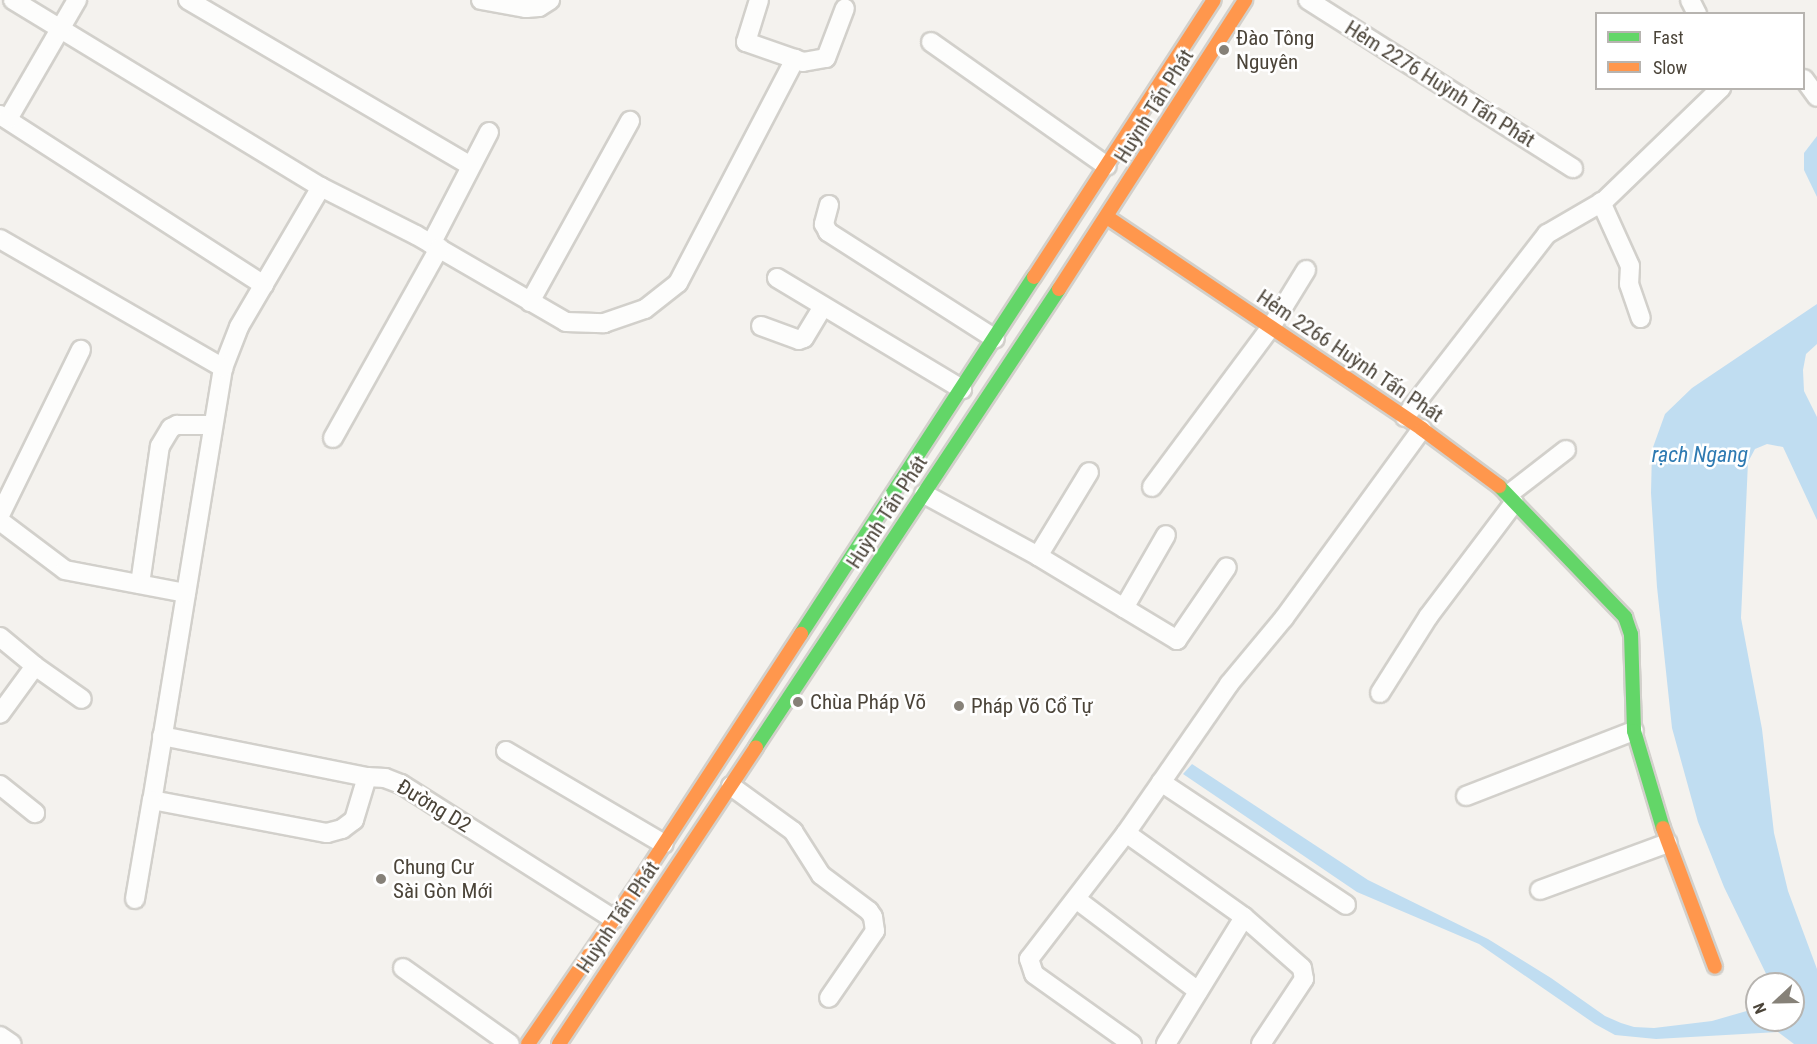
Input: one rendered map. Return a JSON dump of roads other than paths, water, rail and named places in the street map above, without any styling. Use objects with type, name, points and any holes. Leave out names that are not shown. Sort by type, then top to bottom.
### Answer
[{"type":"main road","name":"Huỳnh Tấn Phát","points":[[528,1044],[664,844],[1214,0]]},
{"type":"main road","name":"Huỳnh Tấn Phát","points":[[559,1044],[1107,217],[1245,0]]},
{"type":"main road","name":"Hẻm 2266 Huỳnh Tấn Phát","points":[[1107,217],[1422,429],[1511,499],[1554,546],[1618,608],[1629,625],[1634,731],[1668,843],[1715,967]]},
{"type":"main road","points":[[799,638],[819,652]]},
{"type":"street","points":[[13,0],[61,27],[321,188],[435,246],[566,322],[604,323],[645,309],[678,283],[795,59]]},
{"type":"street","points":[[77,0],[4,117],[264,285]]},
{"type":"street","points":[[481,0],[526,8],[539,7],[550,0]]},
{"type":"street","points":[[759,0],[747,42],[803,62],[826,58],[845,8]]},
{"type":"street","name":"Hẻm 2276 Huỳnh Tấn Phát","points":[[1308,0],[1573,168]]},
{"type":"street","points":[[192,1],[471,166]]},
{"type":"street","points":[[931,42],[1107,166]]},
{"type":"street","points":[[1805,82],[1817,97]]},
{"type":"street","points":[[1405,417],[1547,234],[1601,202],[1719,90]]},
{"type":"street","points":[[530,302],[630,121]]},
{"type":"street","points":[[333,438],[435,246],[489,132]]},
{"type":"street","points":[[135,898],[223,368],[239,327],[321,188]]},
{"type":"street","points":[[1601,202],[1630,266],[1629,284],[1641,318]]},
{"type":"street","points":[[829,205],[824,224],[828,232],[995,339]]},
{"type":"street","points":[[0,239],[223,368]]},
{"type":"street","points":[[1152,487],[1271,327],[1306,270]]},
{"type":"street","points":[[777,278],[962,389]]},
{"type":"street","points":[[761,326],[799,340],[804,338],[823,306]]},
{"type":"street","points":[[0,515],[81,350]]},
{"type":"street","points":[[140,584],[160,446],[171,428],[177,425],[213,425]]},
{"type":"street","points":[[1132,1044],[1034,974],[1030,968],[1029,958],[1126,833],[1229,684],[1284,618],[1422,429]]},
{"type":"street","points":[[1380,693],[1428,617],[1511,499],[1566,450]]},
{"type":"street","points":[[1038,555],[1089,472]]},
{"type":"street","points":[[924,494],[1038,555],[1177,640],[1227,567]]},
{"type":"street","points":[[0,521],[65,570],[186,593]]},
{"type":"street","points":[[1124,608],[1166,535]]},
{"type":"street","points":[[0,637],[35,666],[82,699]]},
{"type":"street","points":[[0,714],[35,666]]},
{"type":"street","points":[[1466,796],[1634,731]]},
{"type":"street","name":"Đường D2","points":[[162,736],[367,777],[385,778],[401,784],[614,919]]},
{"type":"street","points":[[506,751],[664,844]]},
{"type":"street","points":[[152,800],[327,833],[342,830],[354,820],[367,777]]},
{"type":"street","points":[[1161,782],[1346,905]]},
{"type":"street","points":[[0,785],[35,813]]},
{"type":"street","points":[[731,786],[794,831],[821,874],[869,911],[873,917],[875,931],[829,998]]},
{"type":"street","points":[[1126,833],[1244,917],[1302,968],[1304,979],[1261,1044]]},
{"type":"street","points":[[1540,890],[1668,843]]},
{"type":"street","points":[[1076,898],[1198,991]]},
{"type":"street","points":[[1166,1044],[1244,917]]},
{"type":"street","points":[[403,968],[510,1044]]},
{"type":"street","points":[[0,1036],[12,1044]]},
{"type":"water","points":[[1817,136],[1817,197],[1804,170],[1804,153]]},
{"type":"water","name":"rạch Ngang","points":[[1817,304],[1817,344],[1806,354],[1803,370],[1804,391],[1817,417],[1817,520],[1783,447],[1767,444],[1755,449],[1748,462],[1741,618],[1762,729],[1774,833],[1788,891],[1817,969],[1817,1044],[1794,1044],[1778,1032],[1805,1032],[1805,972],[1765,972],[1724,887],[1698,822],[1672,728],[1657,587],[1651,493],[1652,450],[1665,414],[1692,388]]},
{"type":"water","name":"rạch Ngang","points":[[1192,764],[1368,880],[1488,939],[1551,978],[1605,1016],[1634,1027],[1654,1028],[1712,1021],[1745,1011],[1745,1032],[1778,1032],[1656,1039],[1615,1035],[1595,1024],[1479,944],[1357,892],[1183,774]]},
{"type":"place","name":"Đào Tông Nguyên","points":[[1224,50]]},
{"type":"place","name":"Chùa Pháp Võ","points":[[798,702]]},
{"type":"place","name":"Pháp Võ Cổ Tự","points":[[959,706]]},
{"type":"place","name":"Chung Cư Sài Gòn Mới","points":[[381,879]]}]
